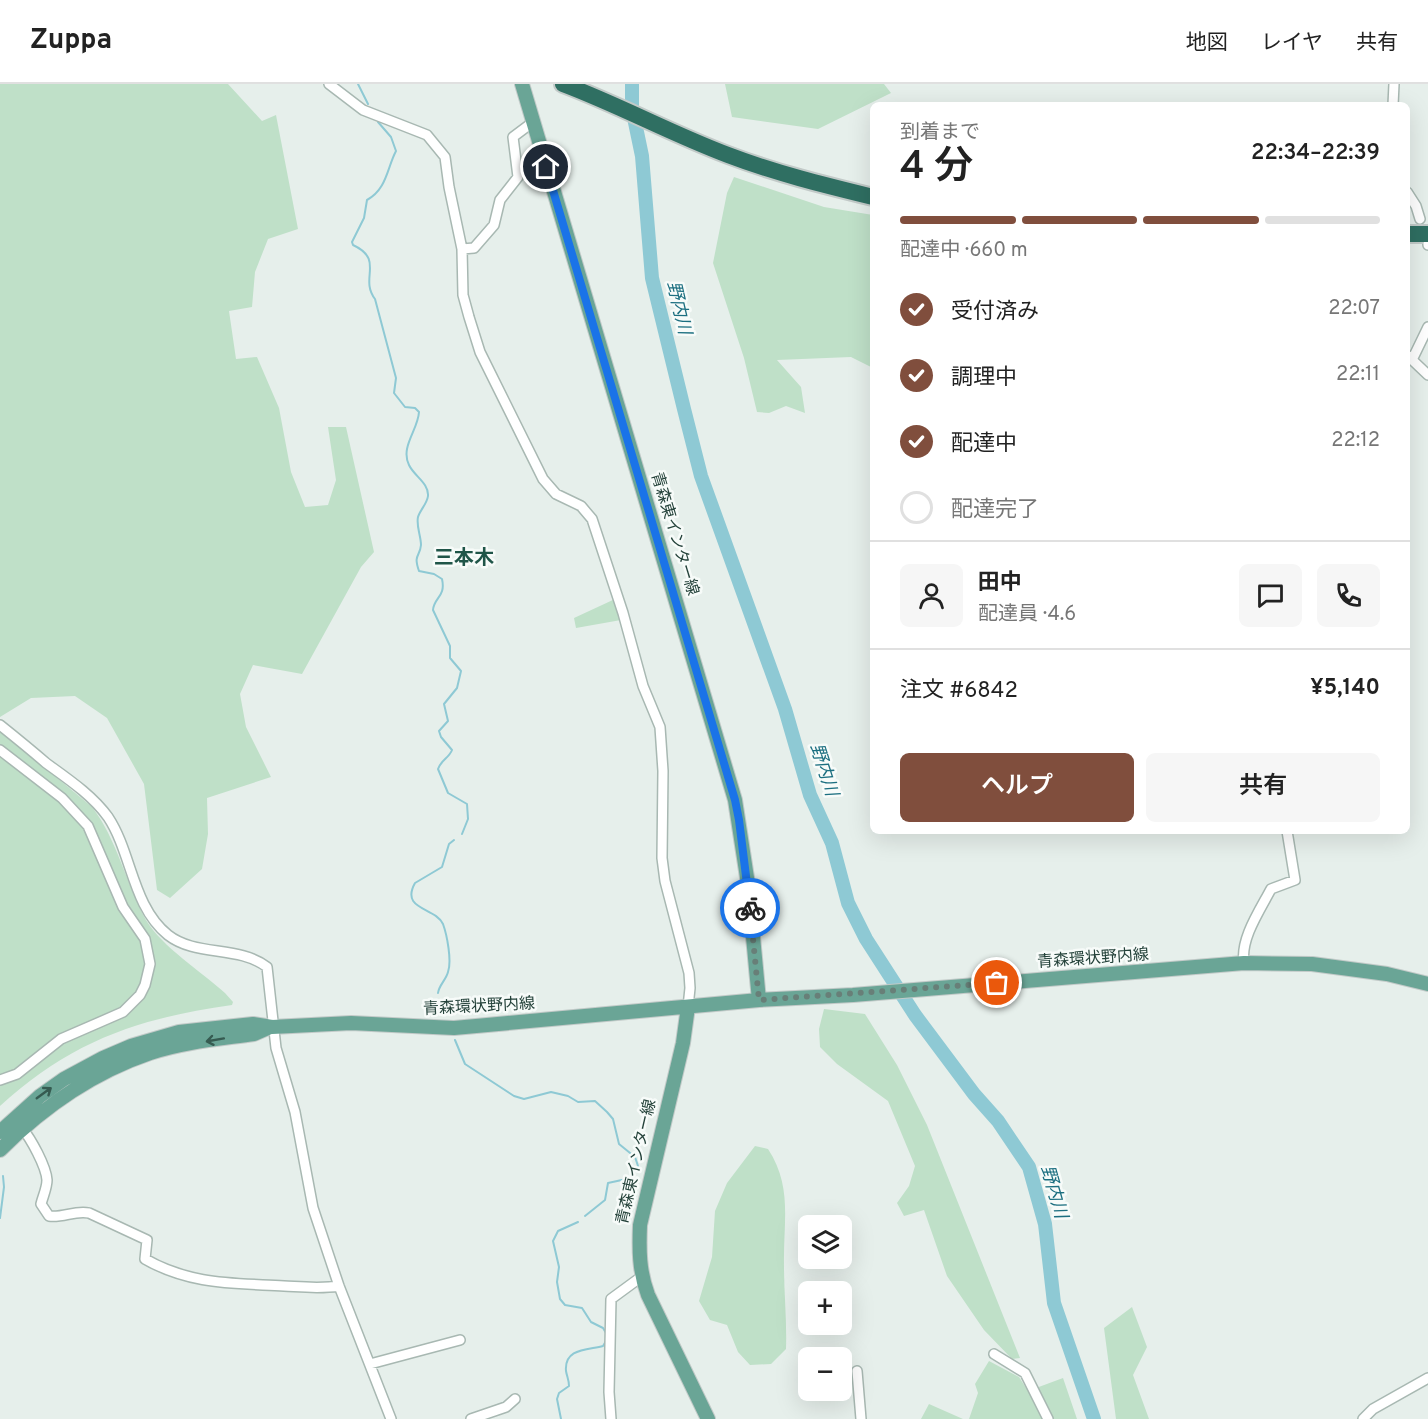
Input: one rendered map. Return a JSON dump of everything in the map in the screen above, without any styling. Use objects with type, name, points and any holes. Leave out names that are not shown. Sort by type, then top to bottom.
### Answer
[{"type":"highway","points":[[563,84],[726,155],[870,196]]},
{"type":"highway","points":[[1410,233],[1424,227]]},
{"type":"main road","name":"青森東インター線","points":[[522,84],[735,800],[748,884],[759,1000]]},
{"type":"main road","name":"青森環状野内線","points":[[0,1132],[40,1096],[64,1079],[131,1046],[179,1032],[253,1024],[272,1027],[351,1023],[454,1028],[759,1000],[861,995],[1244,963],[1312,964],[1387,974],[1428,984]]},
{"type":"main road","name":"青森東インター線","points":[[687,1007],[683,1042],[640,1225],[638,1253],[641,1277],[708,1419]]},
{"type":"main road","name":"青森環状野内線","points":[[0,1150],[22,1128],[67,1093],[117,1066],[159,1051],[254,1034],[272,1027]]},
{"type":"street","points":[[329,84],[363,110],[415,129],[427,135],[440,148],[445,157],[462,249],[463,296],[480,352],[543,478],[556,494],[581,506],[592,519],[623,613],[643,686],[660,727],[663,771],[662,858],[665,881],[689,973],[690,988],[687,1007]]},
{"type":"street","points":[[1393,102],[1394,84]]},
{"type":"street","points":[[462,249],[474,248],[494,225],[500,200],[518,177],[513,137],[533,122]]},
{"type":"street","points":[[1410,198],[1424,227]]},
{"type":"street","points":[[1410,356],[1428,327]]},
{"type":"street","points":[[1410,359],[1428,375]]},
{"type":"street","points":[[0,725],[81,789],[108,817],[139,892],[166,934],[186,945],[251,957],[267,967],[272,1027],[277,1054],[295,1112],[313,1208],[339,1286],[391,1419]]},
{"type":"street","points":[[0,750],[62,798],[87,826],[123,907],[145,939],[150,964],[140,995],[123,1012],[62,1040],[17,1074],[0,1080]]},
{"type":"street","points":[[1244,963],[1242,953],[1257,914],[1271,889],[1295,880],[1287,834]]},
{"type":"street","points":[[22,1128],[33,1141],[45,1172],[47,1182],[41,1204],[49,1216],[57,1217],[80,1211],[89,1214],[147,1240],[145,1259],[159,1267],[207,1281],[320,1289],[339,1286]]},
{"type":"street","points":[[611,1419],[609,1392],[611,1299],[641,1277]]},
{"type":"street","points":[[370,1364],[460,1340]]},
{"type":"street","points":[[994,1354],[1025,1373],[1048,1419]]},
{"type":"street","points":[[857,1371],[861,1419]]},
{"type":"street","points":[[1363,1419],[1372,1409],[1428,1378]]},
{"type":"street","points":[[471,1419],[506,1407],[515,1399]]},
{"type":"green space","points":[[0,84],[228,84],[262,121],[276,115],[298,229],[268,239],[255,272],[252,307],[229,311],[236,359],[257,357],[279,408],[291,472],[305,507],[328,505],[336,480],[328,427],[346,427],[374,552],[361,567],[302,674],[253,665],[240,694],[246,727],[271,777],[207,798],[208,834],[202,869],[170,898],[157,890],[144,784],[107,718],[75,696],[31,698],[0,717]]},
{"type":"green space","points":[[725,84],[884,84],[891,93],[818,129],[732,117]]},
{"type":"green space","points":[[734,177],[824,207],[870,215],[870,366],[851,357],[777,360],[801,387],[805,413],[786,406],[769,413],[757,412],[744,358],[713,263],[727,193]]},
{"type":"green space","points":[[615,599],[621,620],[576,628],[574,618]]},
{"type":"green space","points":[[0,730],[92,807],[115,847],[139,906],[153,930],[233,1002],[232,1005],[166,1017],[108,1036],[53,1065],[0,1106]]},
{"type":"green space","points":[[824,1009],[865,1014],[897,1065],[927,1125],[1020,1358],[1012,1359],[984,1330],[947,1276],[924,1210],[904,1216],[897,1203],[909,1186],[915,1166],[888,1101],[837,1064],[820,1047],[819,1029]]},
{"type":"green space","points":[[755,1146],[768,1149],[776,1163],[784,1191],[786,1349],[771,1364],[750,1365],[738,1352],[727,1325],[710,1320],[699,1301],[712,1257],[715,1211],[727,1183]]},
{"type":"green space","points":[[1132,1307],[1147,1347],[1133,1375],[1149,1419],[1116,1419],[1104,1328]]},
{"type":"green space","points":[[989,1361],[1019,1377],[1028,1391],[1063,1378],[1077,1419],[969,1419],[978,1393],[975,1384]]},
{"type":"green space","points":[[929,1404],[963,1419],[921,1419]]},
{"type":"waterway","points":[[358,84],[368,104]]},
{"type":"waterway","name":"野内川","points":[[632,84],[632,108],[642,156],[652,278],[684,409],[701,476],[785,709],[810,795],[832,843],[848,903],[866,939],[915,1015],[974,1094],[998,1121],[1029,1167],[1045,1224],[1054,1303],[1094,1419]]},
{"type":"waterway","points":[[378,122],[391,137],[396,151],[383,184],[367,200],[364,218],[352,242],[368,257],[370,263],[369,284],[396,378],[394,393],[405,407],[415,408],[419,412],[407,452],[409,465],[428,491],[427,499],[418,517],[421,545],[417,561],[419,571],[434,574],[442,579],[442,590],[433,610],[450,646],[450,658],[461,671],[457,688],[444,704],[448,721],[439,731],[452,750],[438,769],[448,793],[467,804],[468,819],[462,834]]},
{"type":"waterway","points":[[438,993],[449,967],[449,948],[445,929],[439,918],[415,903],[412,892],[415,883],[442,867],[449,844],[454,840]]},
{"type":"waterway","points":[[455,1040],[465,1064],[514,1096],[524,1099],[551,1092],[568,1096],[578,1102],[595,1101],[613,1119],[619,1144],[635,1157],[638,1166],[631,1178],[608,1183],[605,1200],[585,1216]]},
{"type":"waterway","points":[[0,1218],[3,1176]]},
{"type":"waterway","points":[[578,1222],[558,1231],[553,1241],[559,1267],[557,1282],[560,1299],[565,1305],[582,1308],[591,1322],[603,1328],[606,1333]]},
{"type":"waterway","points":[[561,1419],[557,1399],[559,1393],[569,1386],[566,1363],[578,1351],[603,1346],[606,1341]]},
{"type":"way so far","points":[[750,908],[759,1000],[997,983]]},
{"type":"district","name":"三本木","points":[[464,559]]},
{"type":"route","points":[[546,167],[735,800],[750,908]]}]
